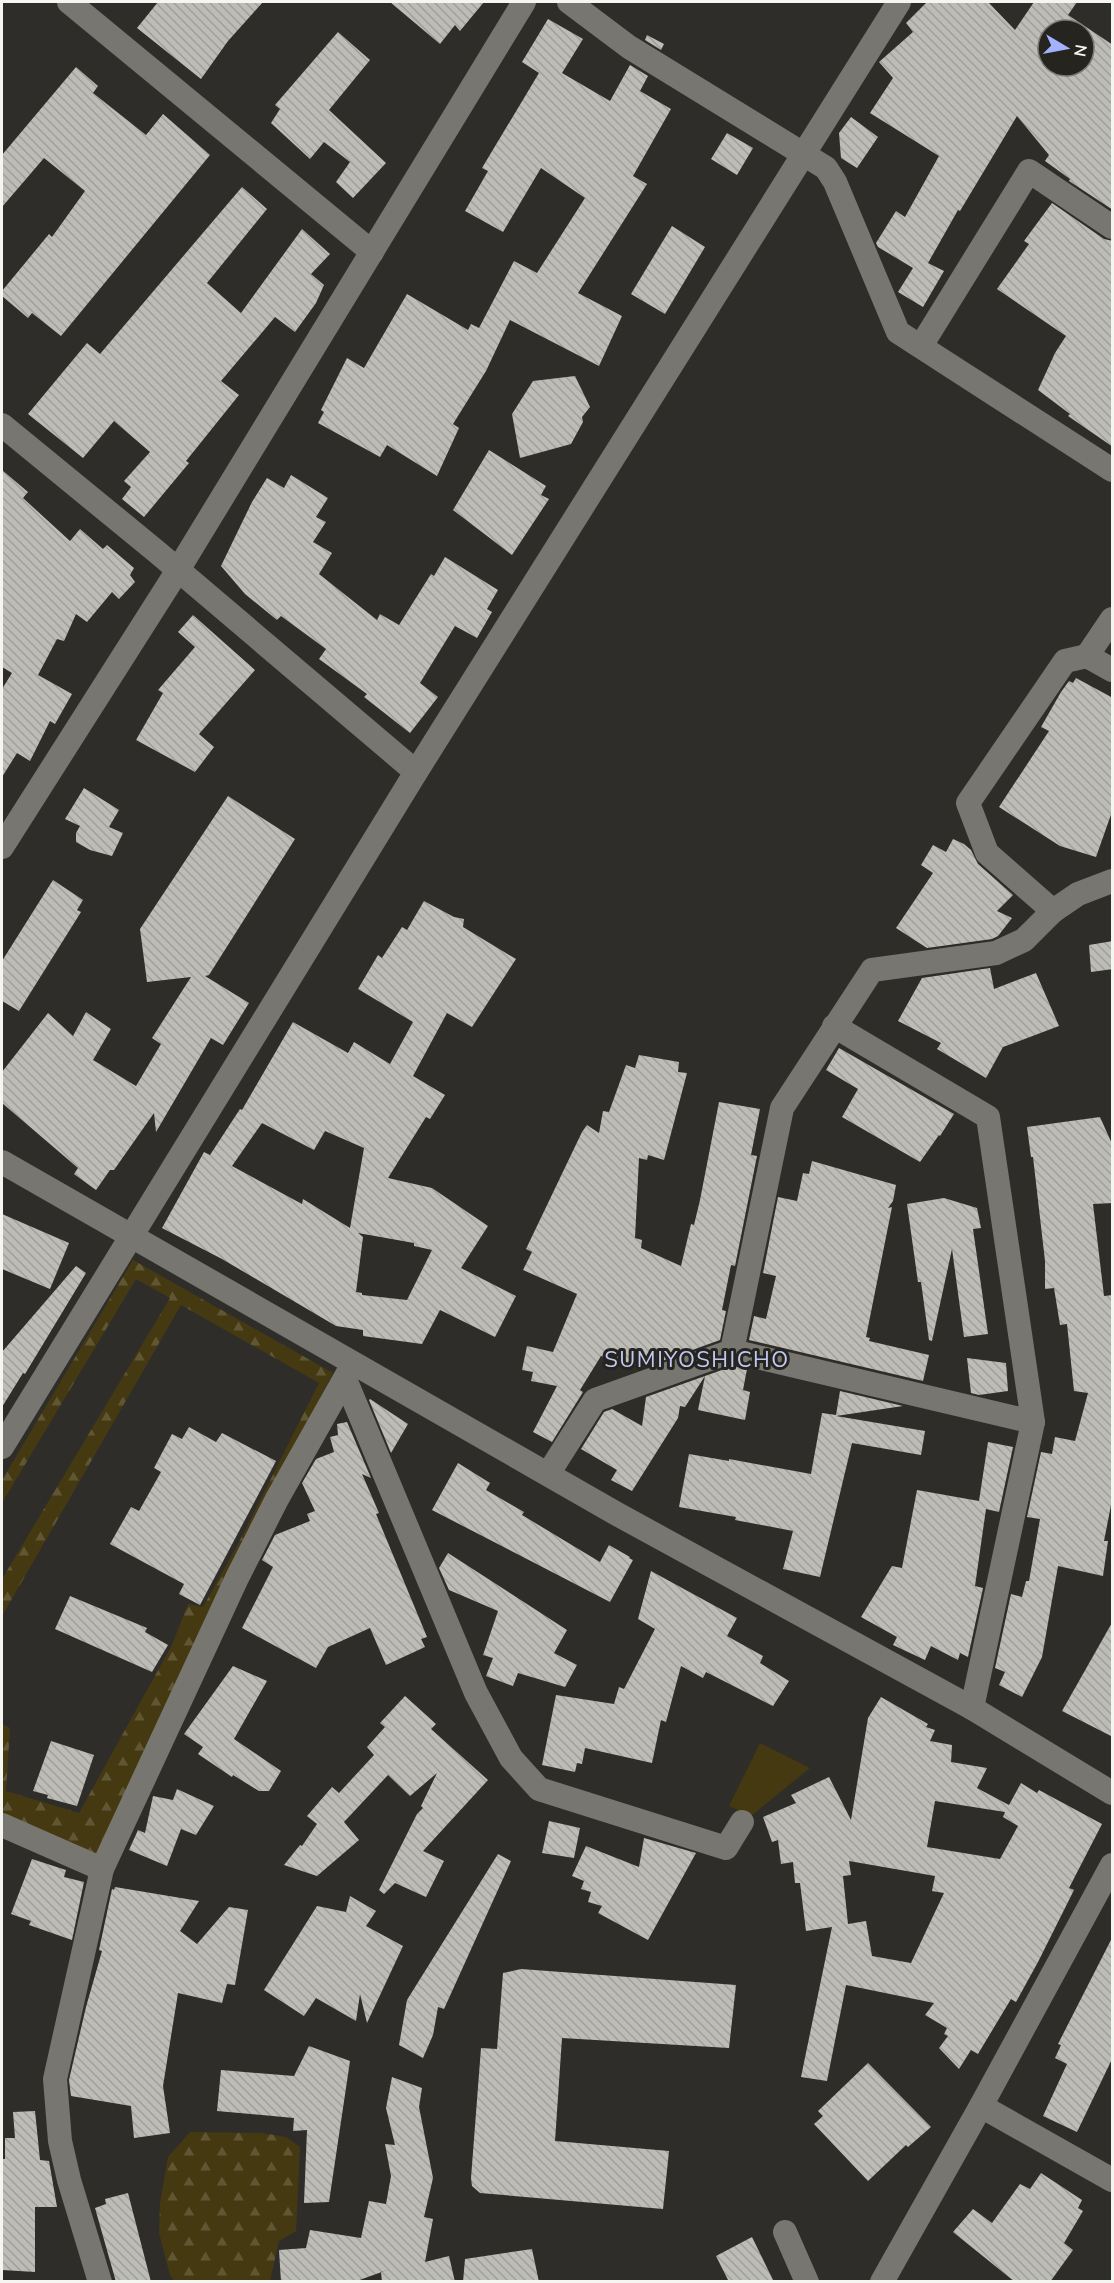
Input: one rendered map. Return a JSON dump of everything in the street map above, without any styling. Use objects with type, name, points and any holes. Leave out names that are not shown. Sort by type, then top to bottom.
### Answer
[{"type":"street","points":[[69,2],[372,252]]},
{"type":"street","points":[[2,847],[9,820],[178,570],[524,2]]},
{"type":"street","points":[[569,2],[629,47],[826,168],[835,182],[898,332],[1113,470]]},
{"type":"street","points":[[2,1447],[416,772],[899,2]]},
{"type":"street","points":[[921,346],[1029,171],[1113,227]]},
{"type":"street","points":[[2,425],[178,570],[416,772]]},
{"type":"street","points":[[1087,656],[1113,619]]},
{"type":"street","points":[[1053,911],[987,853],[968,803],[1065,661],[1087,656],[1113,670]]},
{"type":"street","points":[[732,1351],[782,1108],[872,970],[996,953],[1024,940],[1053,911],[1078,894],[1113,881]]},
{"type":"street","points":[[834,1026],[988,1117],[1033,1422],[972,1708]]},
{"type":"street","points":[[2,1162],[132,1235],[349,1371],[548,1474],[972,1708],[1113,1793]]},
{"type":"street","points":[[548,1474],[595,1400],[732,1351],[1033,1422]]},
{"type":"street","points":[[349,1371],[476,1693],[511,1758],[539,1789],[726,1848],[742,1822]]},
{"type":"street","points":[[100,2282],[62,2151],[55,2079],[102,1869],[237,1578],[277,1499],[349,1371]]},
{"type":"street","points":[[2,1825],[102,1869]]},
{"type":"street","points":[[882,2282],[1113,1865]]},
{"type":"street","points":[[981,2106],[1113,2180]]},
{"type":"street","points":[[785,2232],[807,2282]]},
{"type":"green space","points":[[133,1260],[333,1373],[242,1547],[100,1852],[90,1857],[2,1817],[2,1724],[10,1728],[6,1791],[79,1813],[172,1645],[188,1604],[203,1607],[238,1544],[319,1383],[181,1305],[2,1616],[2,1579],[170,1298],[136,1279],[2,1503],[2,1480]]},
{"type":"green space","points":[[760,1743],[810,1768],[751,1816],[729,1806]]},
{"type":"green space","points":[[190,2132],[262,2133],[286,2137],[300,2147],[296,2231],[279,2241],[270,2281],[174,2281],[170,2275],[159,2233],[160,2203],[168,2157]]},
{"type":"building","points":[[158,2],[263,2],[228,41],[201,79],[137,28]]},
{"type":"building","points":[[390,2],[484,2],[460,31],[455,25],[440,44]]},
{"type":"building","points":[[927,2],[988,2],[1015,30],[1034,2],[1077,2],[1068,15],[1072,18],[1036,18],[1036,78],[1096,78],[1096,34],[1113,45],[1113,210],[1069,181],[1070,179],[1045,161],[1049,155],[1017,116],[928,263],[944,271],[923,307],[898,292],[913,268],[878,247],[876,243],[896,211],[905,217],[939,156],[870,113],[893,78],[879,62],[913,32],[906,23]]},
{"type":"building","points":[[548,19],[583,39],[562,73],[610,101],[630,65],[648,76],[640,91],[671,109],[633,176],[647,184],[578,293],[622,316],[599,366],[510,320],[486,371],[453,424],[459,428],[437,476],[387,445],[380,457],[318,423],[324,412],[321,410],[347,358],[364,368],[407,294],[468,330],[471,324],[479,328],[514,261],[537,273],[585,198],[541,168],[503,232],[465,211],[488,171],[482,168],[539,73],[522,62]]},
{"type":"building","points":[[338,32],[370,60],[329,110],[386,163],[353,198],[336,182],[350,162],[324,142],[310,159],[271,123],[280,109],[275,105]]},
{"type":"building","points":[[647,35],[664,44],[661,50],[645,40]]},
{"type":"building","points":[[76,67],[98,86],[93,93],[146,135],[163,114],[210,155],[61,336],[32,313],[28,318],[2,296],[2,291],[49,234],[52,237],[85,191],[44,158],[2,207],[2,155]]},
{"type":"building","points":[[851,117],[878,137],[857,168],[841,158],[839,133]]},
{"type":"building","points":[[727,133],[753,148],[737,175],[711,159]]},
{"type":"building","points":[[242,187],[267,209],[207,283],[241,313],[302,229],[330,254],[311,274],[324,285],[316,303],[295,332],[275,317],[221,381],[239,395],[186,461],[189,463],[144,517],[122,499],[131,487],[124,481],[150,452],[114,421],[83,458],[28,414],[87,343],[100,354]]},
{"type":"building","points":[[1052,203],[1104,239],[1113,241],[1113,447],[1068,416],[1070,414],[1038,390],[1055,353],[1066,336],[997,289],[1029,244],[1024,241]]},
{"type":"building","points":[[672,226],[705,247],[665,314],[631,294]]},
{"type":"building","points":[[575,376],[590,407],[582,417],[583,422],[571,444],[520,458],[512,414],[533,381]]},
{"type":"building","points":[[489,450],[546,486],[541,495],[549,499],[512,555],[453,510]]},
{"type":"building","points":[[2,470],[28,492],[23,498],[70,541],[80,529],[103,549],[107,545],[134,568],[130,575],[135,582],[119,599],[112,592],[87,622],[76,614],[64,641],[57,639],[38,675],[72,694],[55,724],[50,721],[30,761],[17,753],[2,777],[2,689],[12,673],[2,667]]},
{"type":"building","points":[[291,475],[328,498],[316,517],[326,522],[313,542],[332,553],[319,574],[377,620],[380,614],[399,625],[431,574],[434,576],[445,557],[498,590],[487,609],[492,612],[477,638],[455,626],[420,683],[438,697],[410,733],[364,697],[367,694],[319,659],[326,649],[281,616],[277,620],[245,594],[221,566],[252,502],[267,478],[284,488]]},
{"type":"building","points":[[193,615],[255,670],[199,734],[214,747],[195,772],[136,740],[163,693],[158,690],[195,647],[178,632]]},
{"type":"building","points":[[1076,678],[1113,698],[1113,809],[1096,857],[1060,846],[999,807],[1049,731],[1041,727],[1061,692],[1069,681],[1073,683]]},
{"type":"building","points":[[84,788],[119,810],[109,827],[123,833],[112,856],[90,850],[76,842],[76,833],[80,826],[65,819]]},
{"type":"building","points":[[228,796],[295,839],[209,975],[205,976],[249,1003],[223,1045],[211,1038],[156,1132],[154,1113],[114,1170],[110,1170],[96,1190],[74,1174],[78,1168],[2,1103],[2,1072],[48,1013],[73,1036],[86,1012],[111,1029],[93,1060],[136,1086],[161,1044],[152,1038],[191,977],[147,982],[140,929]]},
{"type":"building","points":[[953,839],[971,850],[978,864],[1013,895],[997,911],[1012,918],[998,936],[992,939],[927,948],[896,928],[933,873],[921,865],[933,845],[946,852]]},
{"type":"building","points":[[53,880],[83,900],[77,910],[81,912],[19,1011],[2,1001],[2,961]]},
{"type":"building","points":[[424,901],[454,917],[464,919],[463,927],[516,959],[472,1027],[447,1013],[413,1076],[445,1095],[430,1119],[426,1117],[388,1178],[432,1188],[488,1226],[461,1268],[516,1296],[495,1337],[440,1310],[422,1344],[363,1336],[363,1330],[336,1326],[222,1259],[162,1228],[204,1152],[210,1155],[240,1109],[242,1110],[293,1022],[348,1053],[354,1042],[390,1064],[413,1022],[358,989],[378,955],[382,958],[402,927],[407,930]],"holes":[[[262,1123],[314,1150],[325,1131],[364,1148],[350,1228],[303,1199],[302,1204],[232,1166]],[[358,1233],[414,1243],[414,1246],[432,1250],[407,1300],[362,1295],[356,1292],[363,1237]]]},
{"type":"building","points":[[1113,941],[1113,969],[1091,972],[1089,945]]},
{"type":"building","points":[[990,968],[994,989],[1036,973],[1059,1026],[1003,1047],[986,1078],[937,1049],[941,1043],[898,1021],[922,978]]},
{"type":"building","points":[[839,1048],[954,1114],[920,1162],[842,1117],[858,1089],[826,1070]]},
{"type":"building","points":[[639,1055],[679,1062],[678,1072],[687,1073],[664,1160],[648,1155],[647,1160],[639,1158],[635,1238],[642,1240],[641,1248],[681,1266],[691,1224],[694,1225],[700,1200],[719,1102],[760,1109],[751,1155],[757,1156],[735,1266],[731,1265],[722,1310],[726,1311],[720,1340],[645,1367],[601,1356],[580,1390],[583,1392],[552,1442],[533,1432],[557,1386],[531,1381],[533,1372],[522,1370],[527,1346],[553,1352],[577,1294],[523,1270],[532,1252],[526,1249],[582,1132],[587,1125],[599,1133],[603,1111],[609,1112],[626,1065],[635,1068]]},
{"type":"building","points":[[1100,1117],[1113,1146],[1113,1203],[1093,1204],[1104,1296],[1113,1295],[1113,1495],[1104,1541],[1108,1541],[1103,1576],[1058,1566],[1042,1657],[1022,1697],[999,1685],[1005,1672],[995,1668],[1011,1594],[1022,1597],[1026,1581],[1029,1581],[1040,1519],[1027,1517],[1041,1452],[1052,1454],[1055,1437],[1075,1441],[1088,1393],[1074,1391],[1067,1324],[1060,1325],[1054,1288],[1045,1289],[1045,1261],[1033,1157],[1031,1157],[1027,1127]]},
{"type":"building","points":[[812,1161],[896,1185],[893,1201],[888,1208],[892,1207],[866,1337],[870,1338],[869,1341],[929,1355],[923,1381],[749,1340],[754,1316],[766,1319],[776,1276],[763,1273],[778,1197],[797,1201],[803,1173],[809,1174]]},
{"type":"building","points":[[944,1198],[977,1208],[981,1228],[973,1229],[988,1334],[964,1337],[952,1249],[932,1341],[929,1340],[921,1282],[918,1282],[907,1204]]},
{"type":"building","points":[[2,1214],[69,1243],[50,1289],[2,1269]]},
{"type":"building","points":[[76,1266],[86,1273],[25,1374],[23,1373],[2,1407],[2,1352]]},
{"type":"building","points":[[967,1358],[1006,1363],[1008,1391],[979,1395],[971,1393]]},
{"type":"building","points":[[733,1366],[747,1369],[743,1390],[750,1392],[745,1420],[698,1410],[705,1376]]},
{"type":"building","points":[[705,1376],[685,1407],[680,1406],[678,1418],[632,1491],[611,1480],[617,1470],[581,1449],[604,1412],[612,1409],[642,1426],[646,1397]]},
{"type":"building","points":[[840,1391],[903,1406],[836,1416],[925,1431],[921,1455],[852,1443],[820,1577],[783,1569],[793,1531],[735,1520],[736,1517],[679,1507],[689,1454],[811,1474],[822,1413],[836,1415]]},
{"type":"building","points":[[369,1400],[408,1424],[391,1453]]},
{"type":"building","points":[[347,1422],[371,1478],[362,1474],[379,1513],[376,1514],[427,1637],[421,1639],[425,1647],[386,1665],[370,1628],[328,1647],[316,1668],[242,1628],[273,1567],[262,1560],[275,1535],[310,1521],[307,1514],[315,1511],[302,1483],[316,1459],[334,1452],[330,1437],[338,1435],[337,1424]]},
{"type":"building","points":[[189,1427],[216,1442],[222,1433],[276,1461],[200,1605],[179,1594],[184,1584],[110,1544],[131,1507],[139,1511],[161,1472],[154,1468],[172,1434],[182,1439]]},
{"type":"building","points":[[988,1442],[1013,1447],[999,1512],[986,1509],[975,1586],[983,1588],[968,1657],[960,1653],[958,1660],[931,1646],[925,1660],[893,1645],[897,1637],[861,1617],[892,1566],[902,1568],[917,1490],[979,1501]]},
{"type":"building","points":[[458,1463],[490,1483],[486,1490],[524,1512],[522,1515],[600,1562],[609,1545],[630,1557],[633,1560],[610,1602],[432,1510]]},
{"type":"building","points":[[448,1553],[567,1630],[554,1653],[577,1665],[565,1687],[518,1673],[513,1686],[486,1676],[493,1658],[483,1655],[498,1611],[449,1590],[439,1568]]},
{"type":"building","points":[[651,1571],[737,1618],[727,1636],[763,1656],[760,1663],[789,1681],[773,1706],[706,1672],[703,1678],[681,1666],[666,1722],[661,1720],[652,1763],[585,1748],[582,1764],[577,1763],[575,1772],[542,1765],[556,1695],[614,1704],[619,1687],[624,1689],[655,1629],[638,1619]]},
{"type":"building","points":[[70,1596],[147,1628],[145,1632],[168,1645],[152,1672],[55,1629]]},
{"type":"building","points":[[1113,1621],[1113,1737],[1062,1711]]},
{"type":"building","points":[[233,1666],[267,1681],[234,1739],[281,1771],[269,1791],[259,1791],[233,1775],[232,1777],[198,1754],[203,1747],[184,1734]]},
{"type":"building","points":[[405,1696],[436,1724],[431,1729],[488,1780],[423,1851],[444,1861],[426,1897],[395,1883],[384,1894],[379,1890],[417,1814],[423,1808],[421,1806],[437,1773],[410,1796],[388,1775],[344,1822],[359,1840],[317,1876],[284,1865],[300,1845],[302,1846],[317,1824],[307,1816],[332,1787],[339,1793],[374,1755],[367,1747],[385,1727],[380,1723]]},
{"type":"building","points":[[881,1697],[928,1724],[926,1727],[935,1730],[930,1741],[952,1745],[951,1762],[987,1768],[977,1788],[1009,1805],[1021,1783],[1037,1793],[1039,1790],[1102,1824],[1069,1888],[1074,1890],[1038,1962],[1016,2002],[1011,1999],[978,2054],[971,2050],[959,2069],[939,2048],[948,2036],[944,2034],[947,2028],[925,2015],[934,2003],[846,1985],[827,2081],[801,2077],[832,1927],[806,1931],[800,1883],[795,1883],[793,1862],[781,1864],[778,1840],[772,1842],[763,1817],[796,1803],[791,1795],[829,1777],[851,1820],[868,1718]],"holes":[[[935,1801],[1005,1812],[1003,1817],[1018,1826],[1000,1859],[927,1847]],[[849,1861],[935,1876],[932,1891],[944,1893],[911,1963],[872,1956],[866,1921],[848,1924],[843,1876],[851,1875]]]},
{"type":"building","points":[[51,1741],[94,1755],[77,1806],[47,1798],[48,1795],[33,1791]]},
{"type":"building","points":[[177,1789],[214,1806],[196,1835],[181,1829],[167,1866],[129,1850],[138,1830],[145,1833],[153,1796],[173,1800]]},
{"type":"building","points":[[549,1821],[580,1828],[574,1858],[542,1853]]},
{"type":"building","points":[[644,1838],[696,1853],[648,1940],[598,1913],[602,1906],[588,1902],[591,1892],[581,1889],[584,1881],[572,1876],[586,1846],[639,1867]]},
{"type":"building","points":[[498,1854],[511,1861],[444,2009],[438,2007],[433,2035],[423,2058],[399,2045],[407,2000]]},
{"type":"building","points":[[32,1859],[66,1870],[64,1877],[84,1882],[72,1940],[29,1925],[31,1921],[11,1914]]},
{"type":"building","points":[[115,1887],[199,1901],[180,1931],[197,1944],[229,1907],[248,1910],[235,1985],[227,1984],[222,2003],[178,1993],[163,2086],[170,2133],[134,2138],[131,2106],[71,2096],[69,2080],[102,1951],[99,1950],[112,1889],[114,1890]]},
{"type":"building","points":[[350,1896],[376,1911],[366,1926],[403,1946],[367,2023],[360,1994],[356,2021],[316,1998],[304,2016],[264,1990],[317,1906],[346,1912]]},
{"type":"building","points":[[1113,1936],[1113,2057],[1077,2132],[1043,2116],[1067,2064],[1055,2058],[1061,2045],[1058,2044]]},
{"type":"building","points":[[521,1969],[736,1985],[729,2048],[562,2038],[555,2141],[669,2151],[663,2209],[480,2193],[472,2186],[481,2048],[497,2049],[503,1973]]},
{"type":"building","points":[[309,2046],[350,2061],[329,2202],[304,2203],[307,2130],[293,2131],[294,2118],[217,2111],[221,2070],[294,2076]]},
{"type":"building","points":[[868,2063],[931,2127],[908,2147],[906,2145],[868,2181],[814,2124],[823,2116],[818,2111]]},
{"type":"building","points":[[392,2077],[422,2088],[419,2107],[433,2178],[424,2217],[433,2219],[425,2262],[449,2256],[455,2282],[382,2282],[381,2272],[354,2282],[281,2282],[279,2250],[306,2248],[310,2230],[361,2238],[369,2201],[386,2204],[391,2176],[385,2144],[395,2145],[386,2108]]},
{"type":"building","points":[[35,2111],[40,2160],[49,2161],[57,2207],[35,2207],[35,2272],[2,2270],[2,2159],[5,2159],[5,2138],[15,2138],[13,2112]]},
{"type":"building","points":[[1041,2173],[1082,2200],[1078,2208],[1083,2211],[1064,2243],[1073,2250],[1050,2282],[1015,2282],[953,2232],[973,2209],[992,2223],[1020,2184],[1030,2189]]},
{"type":"building","points":[[128,2193],[151,2282],[116,2282],[95,2208],[106,2204],[105,2199]]},
{"type":"building","points":[[752,2237],[774,2282],[729,2282],[716,2256]]},
{"type":"building","points":[[532,2249],[539,2282],[463,2282],[465,2259]]},
{"type":"district","name":"SUMIYOSHICHO","points":[[697,1359]]}]
